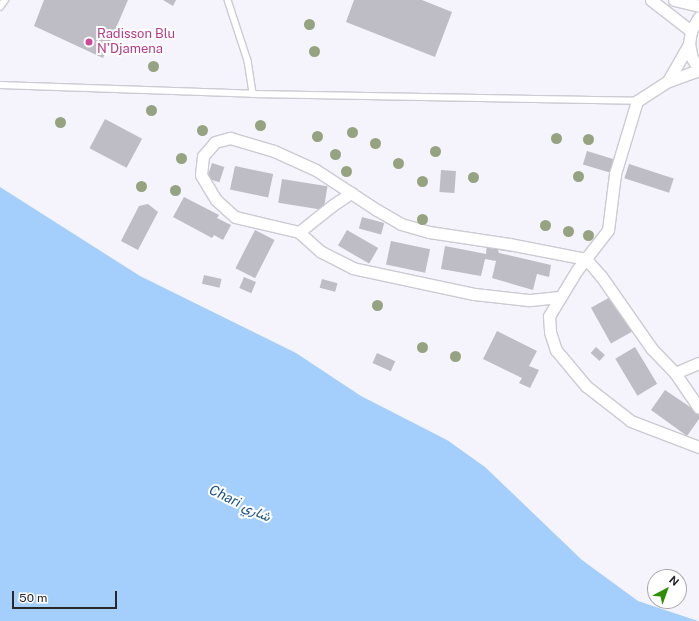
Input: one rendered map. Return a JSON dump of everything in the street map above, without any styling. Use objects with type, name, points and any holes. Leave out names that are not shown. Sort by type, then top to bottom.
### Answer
[{"type":"street","points":[[651,0],[691,30]]},
{"type":"street","points":[[674,0],[699,6]]},
{"type":"street","points":[[699,17],[691,30],[689,44],[692,58],[699,70],[668,81],[637,101],[615,174],[608,230],[577,270],[559,297],[549,316],[550,332],[556,350],[586,386],[631,421],[699,447]]},
{"type":"street","points":[[668,81],[689,44]]},
{"type":"street","points":[[559,297],[528,300],[474,294],[383,276],[353,268],[321,252],[299,232],[235,217],[216,200],[201,175],[203,156],[215,142],[230,138],[274,151],[316,170],[401,224],[429,232],[509,244],[586,259],[601,276],[652,349],[675,373],[699,408]]},
{"type":"street","points":[[299,232],[333,205],[351,193]]},
{"type":"street","points":[[675,373],[699,363]]},
{"type":"lane","points":[[0,7],[5,0]]},
{"type":"lane","points":[[228,0],[248,61],[253,94]]},
{"type":"lane","points":[[0,85],[253,94],[637,101]]},
{"type":"water","name":"Chari شاري","points":[[0,187],[140,276],[296,353],[361,396],[447,440],[485,467],[582,560],[638,601],[647,604],[647,609],[662,609],[698,621],[0,621]]},
{"type":"building","name":"Radisson Blu N'Djamena","points":[[44,0],[128,0],[103,58],[34,26]]},
{"type":"building","name":"Radisson Blu N'Djamena","points":[[163,0],[176,0],[173,6]]},
{"type":"building","points":[[354,0],[422,0],[452,12],[435,57],[346,22]]},
{"type":"building","points":[[105,119],[142,139],[127,168],[90,148]]},
{"type":"building","points":[[587,151],[614,159],[610,173],[583,164]]},
{"type":"building","points":[[212,163],[224,167],[219,182],[207,178]]},
{"type":"building","points":[[629,164],[674,179],[669,193],[624,178]]},
{"type":"building","points":[[235,166],[273,174],[268,198],[230,189]]},
{"type":"building","points":[[441,170],[456,171],[454,193],[439,192]]},
{"type":"building","points":[[282,179],[327,186],[324,210],[278,203]]},
{"type":"building","points":[[184,197],[219,215],[217,218],[231,225],[223,240],[214,235],[212,238],[173,217]]},
{"type":"building","points":[[148,204],[158,212],[138,250],[121,241],[139,206]]},
{"type":"building","points":[[362,217],[384,223],[381,235],[359,229]]},
{"type":"building","points":[[255,230],[275,240],[255,278],[235,268]]},
{"type":"building","points":[[347,230],[378,248],[369,264],[338,246]]},
{"type":"building","points":[[391,241],[430,249],[425,273],[386,264]]},
{"type":"building","points":[[487,243],[513,244],[512,252],[498,250],[499,253],[551,265],[549,277],[537,274],[533,290],[492,278],[496,261],[485,259],[481,276],[441,269],[445,246],[486,254]]},
{"type":"building","points":[[204,275],[222,279],[220,288],[202,284]]},
{"type":"building","points":[[244,277],[256,282],[251,293],[239,288]]},
{"type":"building","points":[[322,279],[337,283],[335,292],[320,288]]},
{"type":"building","points":[[612,296],[632,332],[611,343],[591,308]]},
{"type":"building","points":[[497,331],[537,351],[529,366],[539,370],[530,388],[519,383],[522,378],[483,359]]},
{"type":"building","points":[[596,347],[605,355],[600,361],[591,353]]},
{"type":"building","points":[[635,347],[657,384],[637,396],[615,359]]},
{"type":"building","points":[[377,353],[395,361],[391,371],[373,363]]},
{"type":"building","points":[[665,390],[699,413],[699,419],[687,436],[651,410]]},
{"type":"place","name":"Radisson Blu N'Djamena","points":[[89,42]]}]
